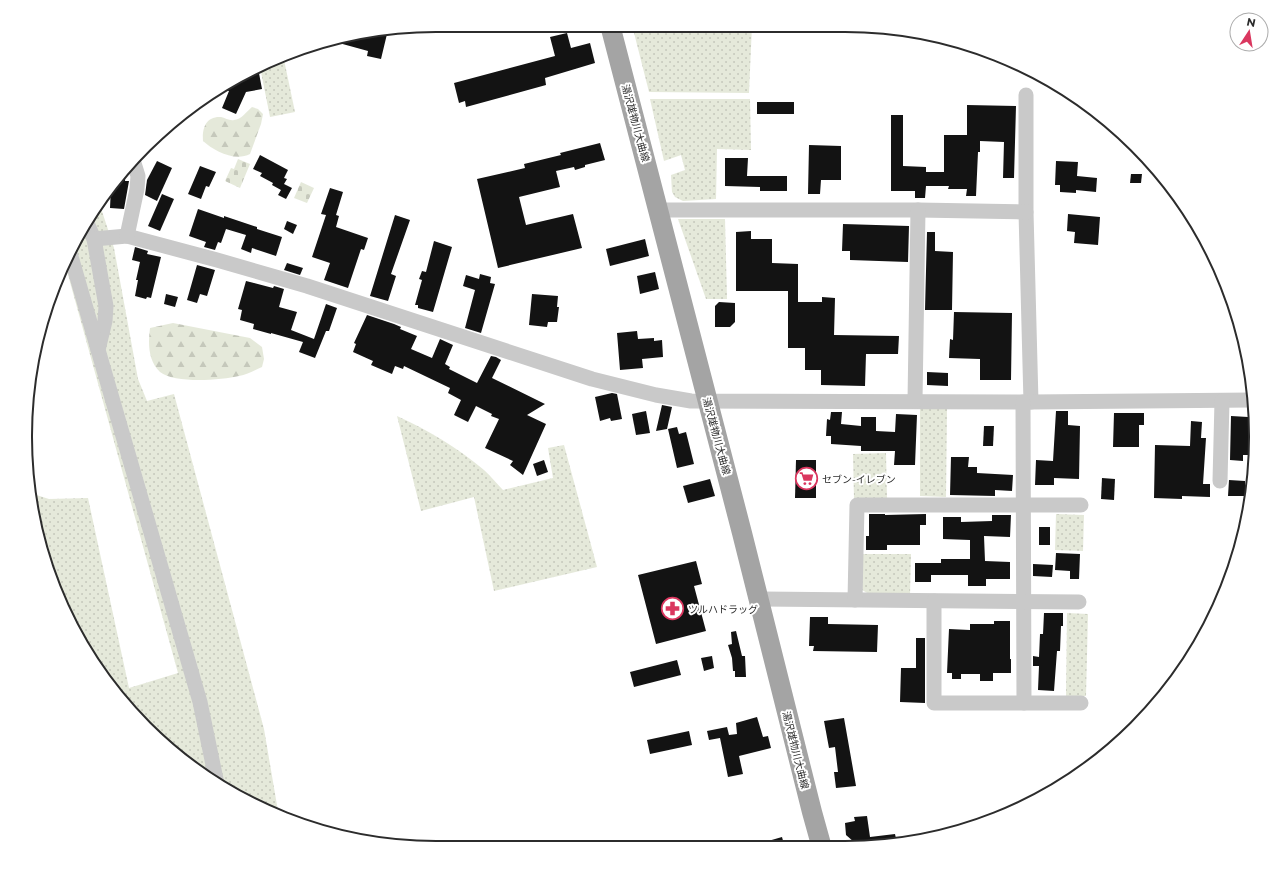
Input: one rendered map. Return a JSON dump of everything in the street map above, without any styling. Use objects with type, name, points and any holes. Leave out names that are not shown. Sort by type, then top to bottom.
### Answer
[{"type":"main road","name":"湯沢雄物川大曲線","points":[[612,32],[820,841]]},
{"type":"street","points":[[1024,703],[1023,505],[1027,402],[1026,95]]},
{"type":"street","points":[[127,236],[137,189],[138,176],[136,166]]},
{"type":"street","points":[[658,210],[918,210],[1026,212]]},
{"type":"street","points":[[915,401],[918,210]]},
{"type":"street","points":[[89,229],[94,239],[106,306],[105,321],[98,350]]},
{"type":"street","points":[[94,239],[127,236],[217,260],[307,286],[592,379],[656,395],[691,401],[1027,402],[1247,400]]},
{"type":"street","points":[[72,261],[200,702],[215,775]]},
{"type":"street","points":[[1220,481],[1222,401]]},
{"type":"street","points":[[855,600],[857,505],[1081,504]]},
{"type":"street","points":[[759,599],[1079,602]]},
{"type":"street","points":[[934,601],[934,703],[1081,703]]},
{"type":"green space","points":[[634,32],[752,32],[749,93],[649,92]]},
{"type":"green space","points":[[284,62],[295,112],[270,117],[261,73]]},
{"type":"green space","points":[[650,99],[750,99],[751,150],[717,149],[716,199],[683,201],[675,197],[672,192],[671,175],[685,170],[681,155],[664,161]]},
{"type":"green space","points":[[252,107],[258,109],[263,114],[250,154],[238,157],[231,156],[219,152],[203,141],[204,127],[212,118],[221,117],[237,120]]},
{"type":"green space","points":[[238,159],[250,164],[240,188],[225,181],[231,168],[234,169]]},
{"type":"green space","points":[[301,182],[314,188],[307,203],[294,198]]},
{"type":"green space","points":[[102,210],[114,248],[138,379],[147,401],[174,394],[264,729],[277,808],[234,787],[190,757],[150,723],[116,683],[86,639],[63,591],[53,567],[36,495],[49,499],[88,498],[129,688],[178,673],[67,273],[86,234]]},
{"type":"green space","points":[[678,219],[725,219],[727,299],[706,299]]},
{"type":"green space","points":[[173,323],[250,338],[262,347],[264,359],[262,367],[245,375],[221,379],[187,380],[167,376],[160,372],[153,363],[149,346],[150,328]]},
{"type":"green space","points":[[920,408],[947,408],[946,497],[920,496]]},
{"type":"green space","points":[[397,416],[431,433],[464,454],[487,472],[503,490],[553,478],[548,448],[564,445],[597,567],[494,591],[474,497],[421,511]]},
{"type":"green space","points":[[886,453],[887,499],[854,499],[853,454]]},
{"type":"green space","points":[[1056,514],[1084,515],[1083,551],[1055,550]]},
{"type":"green space","points":[[862,554],[911,554],[910,595],[869,594],[862,590]]},
{"type":"green space","points":[[1067,613],[1088,614],[1086,696],[1066,696]]},
{"type":"building","points":[[567,33],[571,48],[590,43],[595,63],[545,78],[546,85],[466,107],[465,101],[459,103],[454,83],[555,56],[550,37]]},
{"type":"building","points":[[387,35],[381,59],[367,56],[368,51],[342,44]]},
{"type":"building","points":[[259,74],[262,89],[246,92],[236,114],[222,108],[229,91],[227,90]]},
{"type":"building","points":[[757,102],[794,102],[794,114],[757,114]]},
{"type":"building","points":[[967,105],[1016,106],[1014,178],[1003,178],[1004,142],[980,141],[976,196],[966,196],[967,189],[948,189],[949,186],[926,186],[925,198],[915,198],[915,191],[891,191],[891,115],[903,115],[903,166],[926,167],[926,172],[944,172],[944,135],[967,135]]},
{"type":"building","points":[[600,143],[605,160],[585,165],[585,167],[575,170],[574,167],[556,171],[560,187],[519,197],[526,225],[573,214],[582,248],[498,268],[477,179],[525,168],[524,164]]},
{"type":"building","points":[[809,145],[841,146],[841,180],[821,180],[820,194],[808,194]]},
{"type":"building","points":[[260,155],[288,170],[284,178],[287,179],[284,184],[292,188],[286,199],[278,195],[281,190],[272,185],[273,183],[260,176],[262,173],[253,169]]},
{"type":"building","points":[[725,158],[748,158],[747,176],[787,176],[787,191],[760,191],[760,187],[725,186]]},
{"type":"building","points":[[157,161],[172,168],[157,201],[145,195],[147,180]]},
{"type":"building","points":[[1056,161],[1078,162],[1077,176],[1097,178],[1096,192],[1076,190],[1076,193],[1060,192],[1060,185],[1055,185]]},
{"type":"building","points":[[200,166],[216,172],[209,187],[206,186],[201,199],[188,194]]},
{"type":"building","points":[[1131,174],[1142,174],[1141,183],[1130,183]]},
{"type":"building","points":[[125,179],[125,181],[129,181],[124,209],[110,208],[110,198]]},
{"type":"building","points":[[330,188],[343,192],[336,215],[339,216],[336,227],[368,238],[364,250],[361,249],[348,288],[324,280],[330,263],[312,257],[326,215],[321,214]]},
{"type":"building","points":[[162,194],[174,199],[160,231],[148,226]]},
{"type":"building","points":[[198,209],[257,227],[257,229],[282,237],[276,256],[252,248],[251,253],[241,249],[246,235],[226,229],[221,243],[218,242],[215,250],[204,247],[206,242],[189,236]]},
{"type":"building","points":[[1068,214],[1100,217],[1098,245],[1074,243],[1075,232],[1067,231]]},
{"type":"building","points":[[395,215],[410,220],[391,274],[396,276],[388,301],[370,296]]},
{"type":"building","points":[[287,221],[297,225],[293,234],[284,229]]},
{"type":"building","points":[[843,224],[909,226],[908,262],[850,260],[850,251],[842,251]]},
{"type":"building","points":[[751,231],[751,239],[772,239],[772,263],[798,264],[798,302],[822,302],[822,297],[835,298],[834,335],[899,336],[898,354],[866,354],[865,386],[821,385],[821,370],[805,370],[805,348],[788,348],[788,291],[736,291],[736,232]]},
{"type":"building","points":[[927,232],[935,232],[935,251],[953,252],[952,310],[925,310]]},
{"type":"building","points":[[645,239],[649,256],[610,266],[606,249]]},
{"type":"building","points":[[434,241],[452,247],[433,312],[418,308],[418,305],[415,305],[422,280],[419,279],[422,271],[426,272]]},
{"type":"building","points":[[135,247],[148,251],[147,254],[161,257],[151,298],[147,297],[146,299],[135,296],[138,280],[136,280],[140,262],[132,260]]},
{"type":"building","points":[[287,263],[303,268],[300,275],[284,270]]},
{"type":"building","points":[[197,265],[215,270],[207,296],[200,294],[197,303],[187,300]]},
{"type":"building","points":[[655,272],[659,289],[640,294],[637,276]]},
{"type":"building","points":[[480,274],[491,277],[490,283],[495,284],[481,333],[465,328],[475,290],[463,286],[466,275],[479,279]]},
{"type":"building","points":[[246,281],[273,288],[274,286],[284,289],[279,307],[297,312],[291,330],[314,339],[326,304],[337,308],[329,331],[326,331],[315,358],[299,352],[303,342],[253,329],[254,324],[240,320],[242,310],[238,309]]},
{"type":"building","points":[[166,294],[178,297],[175,307],[164,304]]},
{"type":"building","points":[[532,294],[558,296],[557,307],[559,307],[557,322],[548,322],[547,327],[529,325]]},
{"type":"building","points":[[719,302],[735,303],[735,322],[730,327],[715,327],[715,306]]},
{"type":"building","points":[[954,312],[1012,313],[1011,380],[980,380],[980,359],[949,358],[950,339],[953,340]]},
{"type":"building","points":[[367,315],[394,324],[401,327],[400,329],[417,336],[411,349],[432,358],[440,339],[453,345],[445,364],[450,367],[449,369],[477,383],[491,356],[496,357],[501,360],[492,378],[545,404],[527,415],[546,424],[523,475],[510,465],[513,461],[485,448],[499,419],[491,416],[492,414],[476,406],[468,422],[454,415],[461,400],[448,393],[450,388],[404,366],[403,369],[395,366],[392,374],[371,365],[373,361],[353,352],[356,344],[354,343]]},
{"type":"building","points":[[637,331],[638,339],[654,338],[654,341],[662,340],[663,357],[642,359],[643,368],[620,370],[617,333]]},
{"type":"building","points":[[927,372],[948,373],[948,386],[927,385]]},
{"type":"building","points":[[612,393],[617,394],[622,419],[611,421],[610,418],[600,421],[595,397]]},
{"type":"building","points":[[662,405],[672,407],[667,429],[656,431]]},
{"type":"building","points":[[646,411],[650,433],[636,435],[632,414]]},
{"type":"building","points":[[1056,411],[1068,411],[1068,425],[1080,426],[1079,479],[1054,478],[1054,485],[1035,485],[1036,460],[1053,461]]},
{"type":"building","points":[[831,412],[842,412],[841,424],[861,426],[861,417],[876,417],[876,431],[895,432],[896,414],[917,415],[915,465],[894,465],[895,451],[861,451],[861,446],[831,444],[831,436],[826,436],[827,419],[830,420]]},
{"type":"building","points":[[1114,413],[1144,413],[1144,425],[1139,425],[1139,447],[1113,447]]},
{"type":"building","points":[[1231,416],[1248,417],[1248,455],[1243,455],[1243,461],[1230,460]]},
{"type":"building","points":[[1191,421],[1202,422],[1201,438],[1206,438],[1203,484],[1210,484],[1210,497],[1182,496],[1182,499],[1154,498],[1155,445],[1190,446]]},
{"type":"building","points":[[984,426],[994,426],[993,446],[983,446]]},
{"type":"building","points":[[677,427],[679,434],[686,432],[694,464],[677,468],[668,429]]},
{"type":"building","points":[[951,457],[969,457],[968,467],[977,467],[977,473],[1013,475],[1012,491],[995,490],[995,496],[950,495]]},
{"type":"building","points":[[544,460],[548,472],[537,476],[533,464]]},
{"type":"building","name":"セブン-イレブン","points":[[796,460],[816,460],[816,498],[795,498]]},
{"type":"building","points":[[1102,478],[1115,479],[1114,500],[1101,499]]},
{"type":"building","points":[[710,479],[715,496],[688,503],[683,486]]},
{"type":"building","points":[[1229,480],[1245,481],[1245,496],[1228,496]]},
{"type":"building","points":[[869,514],[926,514],[926,525],[920,525],[920,545],[887,545],[887,550],[866,550],[866,536],[869,536]]},
{"type":"building","points":[[992,515],[1011,515],[1010,537],[984,536],[985,561],[1010,562],[1010,579],[986,579],[986,586],[968,586],[968,575],[931,575],[931,582],[915,582],[915,563],[941,563],[941,559],[970,559],[970,540],[943,539],[943,517],[961,517],[961,522],[992,521]]},
{"type":"building","points":[[1039,527],[1050,527],[1050,545],[1039,545]]},
{"type":"building","points":[[1056,553],[1080,554],[1079,579],[1070,579],[1070,571],[1055,570]]},
{"type":"building","name":"ツルハドラッグ","points":[[696,561],[702,584],[694,586],[706,631],[656,644],[638,575]]},
{"type":"building","points":[[1033,564],[1053,565],[1052,577],[1033,576]]},
{"type":"building","points":[[1044,613],[1063,613],[1060,651],[1057,651],[1054,691],[1038,690],[1039,666],[1033,666],[1033,656],[1039,657],[1040,634],[1043,634]]},
{"type":"building","points":[[810,617],[828,617],[828,624],[878,625],[877,652],[813,651],[814,646],[809,646]]},
{"type":"building","points":[[994,621],[1010,621],[1011,673],[993,673],[993,681],[980,681],[980,674],[961,674],[961,679],[952,679],[952,673],[947,673],[949,629],[970,630],[970,624],[994,624]]},
{"type":"building","points":[[736,631],[742,656],[745,656],[746,677],[735,677],[735,671],[733,671],[732,658],[728,645],[732,644],[731,632]]},
{"type":"building","points":[[916,638],[925,638],[925,703],[900,702],[901,668],[916,668]]},
{"type":"building","points":[[712,656],[714,668],[704,671],[701,658]]},
{"type":"building","points":[[677,660],[681,675],[634,687],[630,672]]},
{"type":"building","points":[[757,717],[763,737],[768,736],[771,748],[739,756],[743,774],[728,777],[720,738],[709,740],[707,731],[727,727],[729,735],[737,734],[736,723]]},
{"type":"building","points":[[844,718],[856,786],[836,788],[834,772],[838,772],[835,747],[829,748],[824,721]]},
{"type":"building","points":[[689,731],[692,745],[650,754],[647,740]]},
{"type":"building","points":[[867,816],[870,837],[895,834],[896,838],[852,841],[846,835],[845,823],[855,821],[854,817]]},
{"type":"building","points":[[782,837],[783,841],[768,841]]},
{"type":"place","name":"セブン-イレブン","points":[[806,479]]},
{"type":"place","name":"ツルハドラッグ","points":[[673,609]]}]
